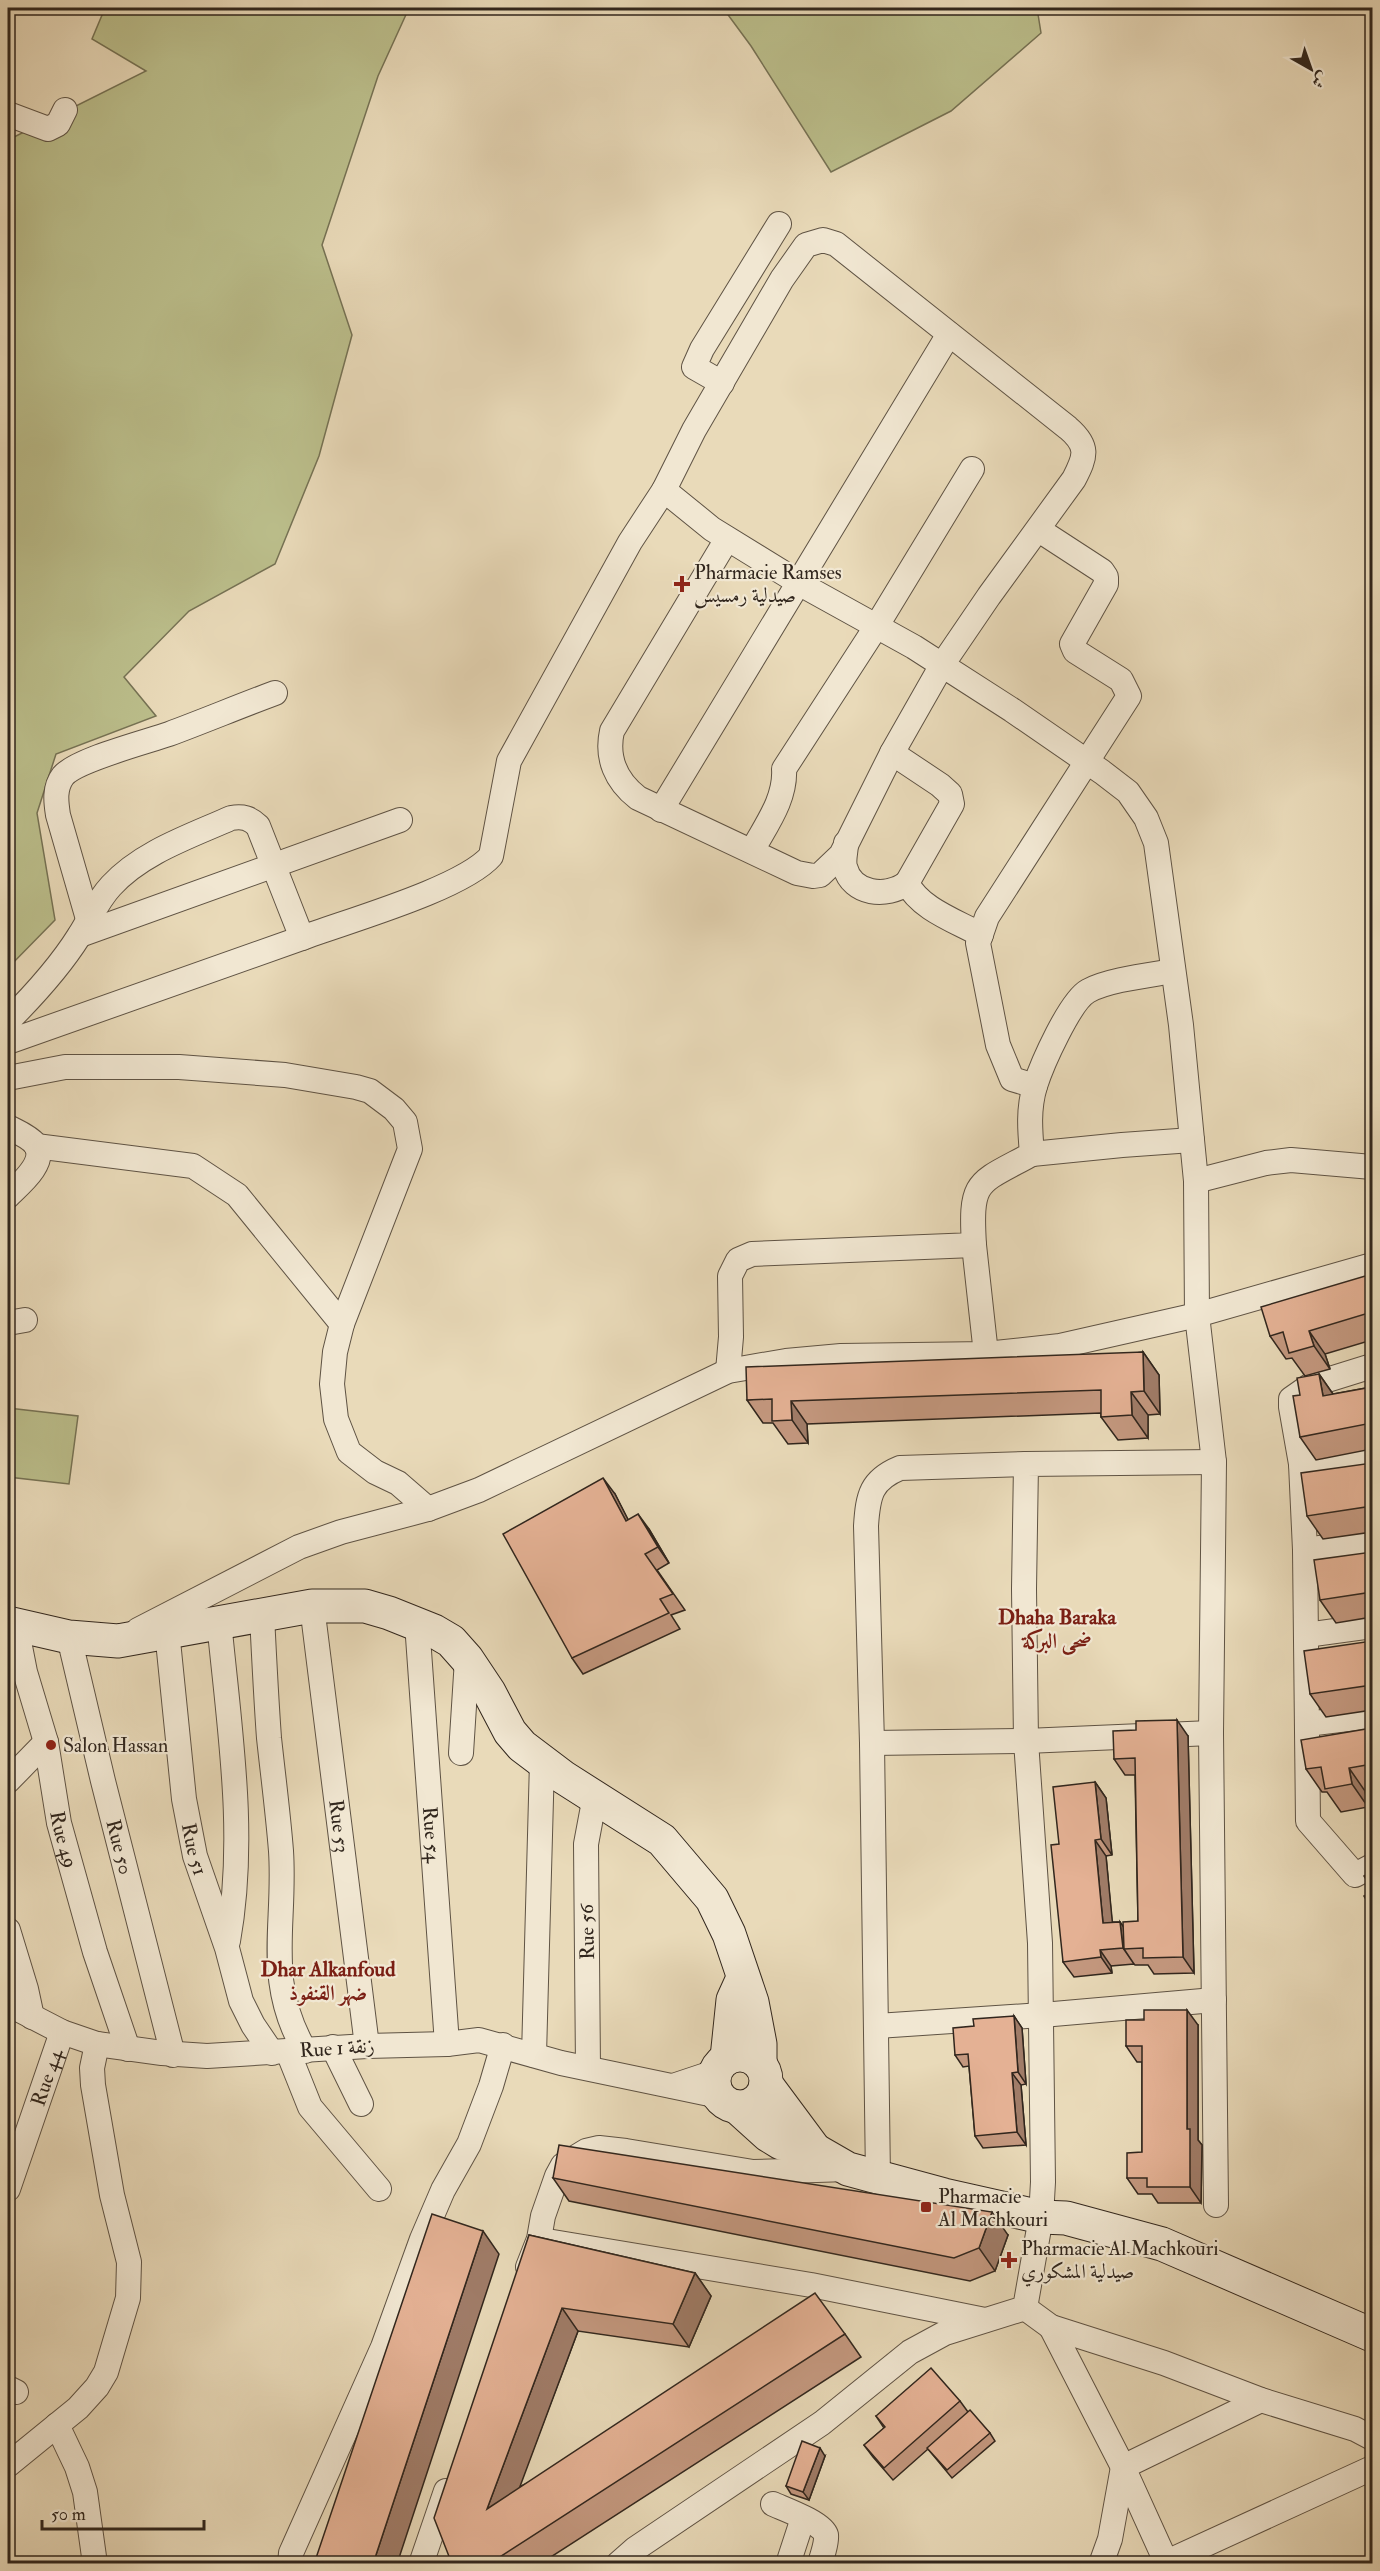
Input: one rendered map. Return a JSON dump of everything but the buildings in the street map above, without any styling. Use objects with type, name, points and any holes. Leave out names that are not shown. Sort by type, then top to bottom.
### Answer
[{"type":"street","points":[[8,114],[48,129],[58,124],[66,110]]},
{"type":"street","points":[[722,383],[694,367],[702,349],[779,224]]},
{"type":"street","points":[[8,1042],[429,891],[482,866],[491,856],[509,761],[630,542],[664,490],[676,463],[782,279],[806,245],[824,240],[836,244],[1080,439],[1084,460],[1058,505],[989,596],[942,665],[892,753],[834,864],[820,875],[798,873],[661,810],[628,790],[614,769],[609,746],[612,731],[727,539]]},
{"type":"street","points":[[661,810],[949,334]]},
{"type":"street","points":[[752,851],[781,798],[785,780],[784,769],[876,627],[972,469]]},
{"type":"street","points":[[664,490],[698,519],[727,539],[942,665],[1085,761],[1128,792],[1146,818],[1156,843],[1173,971],[1196,1181],[1197,1315],[1214,1462],[1211,1733],[1216,2205]]},
{"type":"street","points":[[1035,1086],[1012,1079],[998,1045],[978,943],[987,917],[1085,761],[1129,696],[1121,680],[1075,651],[1072,644],[1106,584],[1106,577],[1102,571],[1039,530]]},
{"type":"street","points":[[84,927],[55,799],[62,777],[69,770],[92,760],[169,734],[275,693]]},
{"type":"street","points":[[846,843],[844,864],[856,885],[885,893],[899,889],[907,883],[952,804],[950,794],[940,785],[892,753]]},
{"type":"street","points":[[8,1021],[47,981],[111,885],[164,848],[231,818],[241,816],[258,826],[302,938]]},
{"type":"street","points":[[84,927],[400,820]]},
{"type":"street","points":[[907,883],[912,893],[921,901],[981,935]]},
{"type":"street","points":[[1032,1154],[1029,1126],[1035,1086],[1068,1014],[1085,992],[1098,986],[1173,971]]},
{"type":"street","points":[[8,1078],[65,1067],[180,1067],[285,1075],[370,1091],[381,1098],[405,1122],[410,1149],[342,1324],[332,1369],[333,1394],[341,1436],[349,1452],[360,1462],[398,1483],[429,1509]]},
{"type":"street","points":[[8,1126],[36,1146],[193,1166],[237,1195],[342,1324]]},
{"type":"street","points":[[986,1354],[972,1213],[974,1198],[980,1186],[990,1177],[1032,1154],[1192,1140]]},
{"type":"street","points":[[8,1196],[37,1163],[36,1146]]},
{"type":"street","points":[[1196,1181],[1266,1163],[1291,1160],[1372,1167]]},
{"type":"street","points":[[728,1371],[731,1337],[730,1276],[733,1267],[744,1256],[974,1245]]},
{"type":"street","points":[[118,1641],[299,1547],[341,1532],[429,1509],[479,1490],[728,1371],[786,1361],[841,1356],[986,1354],[1060,1346],[1197,1315],[1372,1265]]},
{"type":"street","points":[[1372,1366],[1311,1385],[1291,1399],[1301,1464],[1305,1550],[1308,1821],[1355,1875],[1372,1866]]},
{"type":"street","points":[[1301,1464],[1372,1451]]},
{"type":"street","points":[[863,2174],[877,2026],[866,1526],[870,1494],[877,1482],[887,1473],[900,1468],[1214,1462]]},
{"type":"street","points":[[1025,2308],[1041,2217],[1043,2182],[1040,1943],[1026,1741],[1024,1589],[1026,1464]]},
{"type":"street","points":[[1305,1550],[1372,1540]]},
{"type":"street","points":[[12,1625],[69,1637],[118,1641],[312,1606],[365,1606],[417,1623],[451,1641],[467,1659],[489,1692],[510,1732],[522,1746],[542,1762],[662,1840],[712,1899],[729,1934],[757,2023],[763,2074],[758,2100],[748,2106],[724,2083]]},
{"type":"street","name":"Rue 53","points":[[312,1606],[367,2046]]},
{"type":"street","points":[[262,1615],[269,1734],[281,1851],[282,1899],[278,1940],[280,1982],[286,2012],[289,2052],[310,2107],[379,2189]]},
{"type":"street","points":[[219,1621],[236,1812],[234,1882],[227,1948]]},
{"type":"street","name":"Rue 54","points":[[417,1623],[447,2044]]},
{"type":"street","name":"Rue 49","points":[[12,1625],[46,1742],[59,1823],[95,1952],[128,2049]]},
{"type":"street","points":[[1306,1635],[1372,1626]]},
{"type":"street","name":"Rue 51","points":[[167,1631],[184,1799],[195,1856],[227,1948],[241,2001],[253,2025],[289,2052]]},
{"type":"street","name":"Rue 50","points":[[69,1637],[173,2055]]},
{"type":"street","points":[[461,1753],[467,1659]]},
{"type":"street","points":[[1307,1724],[1372,1716]]},
{"type":"street","points":[[872,1743],[1026,1741],[1211,1733]]},
{"type":"street","points":[[8,1781],[46,1742]]},
{"type":"street","points":[[534,2055],[542,1762]]},
{"type":"street","name":"Rue 56","points":[[588,2068],[586,1844],[595,1796]]},
{"type":"street","points":[[8,1930],[32,2017]]},
{"type":"street","points":[[743,1977],[733,2000],[724,2083],[768,2134],[781,2143],[815,2150],[863,2174]]},
{"type":"street","points":[[877,2026],[1214,2000]]},
{"type":"street","name":"Rue 1 زنقة","points":[[8,2004],[62,2032],[97,2044],[173,2055],[207,2056],[289,2052],[367,2046],[447,2044],[479,2040],[588,2068],[671,2086],[724,2083]]},
{"type":"street","name":"Rue 44","points":[[8,2189],[62,2032]]},
{"type":"street","points":[[8,2464],[57,2425],[89,2396],[103,2379],[129,2292],[129,2265],[112,2194],[93,2085],[93,2064],[97,2044]]},
{"type":"street","points":[[290,2564],[291,2553],[383,2347],[422,2239],[443,2190],[469,2144],[491,2086],[503,2045]]},
{"type":"street","points":[[333,2048],[361,2104]]},
{"type":"street","points":[[724,2083],[738,2054],[751,2056],[815,2150]]},
{"type":"street","points":[[518,2293],[539,2239],[543,2216],[557,2176],[563,2165],[586,2151],[599,2148],[753,2172],[863,2174],[1041,2217],[1066,2218],[1162,2244],[1372,2335]]},
{"type":"street","points":[[539,2239],[811,2284],[988,2320]]},
{"type":"street","points":[[635,2559],[822,2423],[910,2352],[945,2333],[1025,2308]]},
{"type":"street","points":[[1025,2308],[1051,2327],[1164,2363],[1261,2400],[1355,2429],[1372,2438]]},
{"type":"street","points":[[1051,2327],[1123,2467],[1167,2563],[1372,2468]]},
{"type":"street","points":[[1123,2467],[1261,2400]]},
{"type":"street","points":[[57,2425],[77,2468],[85,2492],[95,2564]]},
{"type":"street","points":[[421,2564],[454,2466]]},
{"type":"street","points":[[1101,2564],[1110,2539],[1123,2467]]},
{"type":"street","points":[[773,2504],[821,2527],[826,2544],[820,2564]]},
{"type":"street","points":[[788,2564],[803,2518]]},
{"type":"green space","points":[[105,8],[409,8],[378,76],[322,245],[352,335],[319,456],[275,564],[189,611],[124,677],[156,716],[56,754],[37,813],[55,920],[8,968],[8,140],[146,71],[92,39]]},
{"type":"green space","points":[[723,8],[1037,8],[1041,33],[951,111],[831,172],[751,46]]},
{"type":"green space","points":[[8,1408],[78,1416],[69,1484],[8,1477]]},
{"type":"place","name":"Pharmacie Ramses صيدلية رمسيس","points":[[682,584]]},
{"type":"place","name":"Salon Hassan","points":[[51,1745]]},
{"type":"place","name":"Pharmacie Al Machkouri","points":[[926,2207]]},
{"type":"place","name":"Pharmacie Al Machkouri صيدلية المشكوري","points":[[1009,2260]]},
{"type":"district","name":"Dhaha Baraka ضحى البركة","points":[[1057,1629]]},
{"type":"district","name":"Dhar Alkanfoud ضهر القنفوذ","points":[[328,1981]]}]
